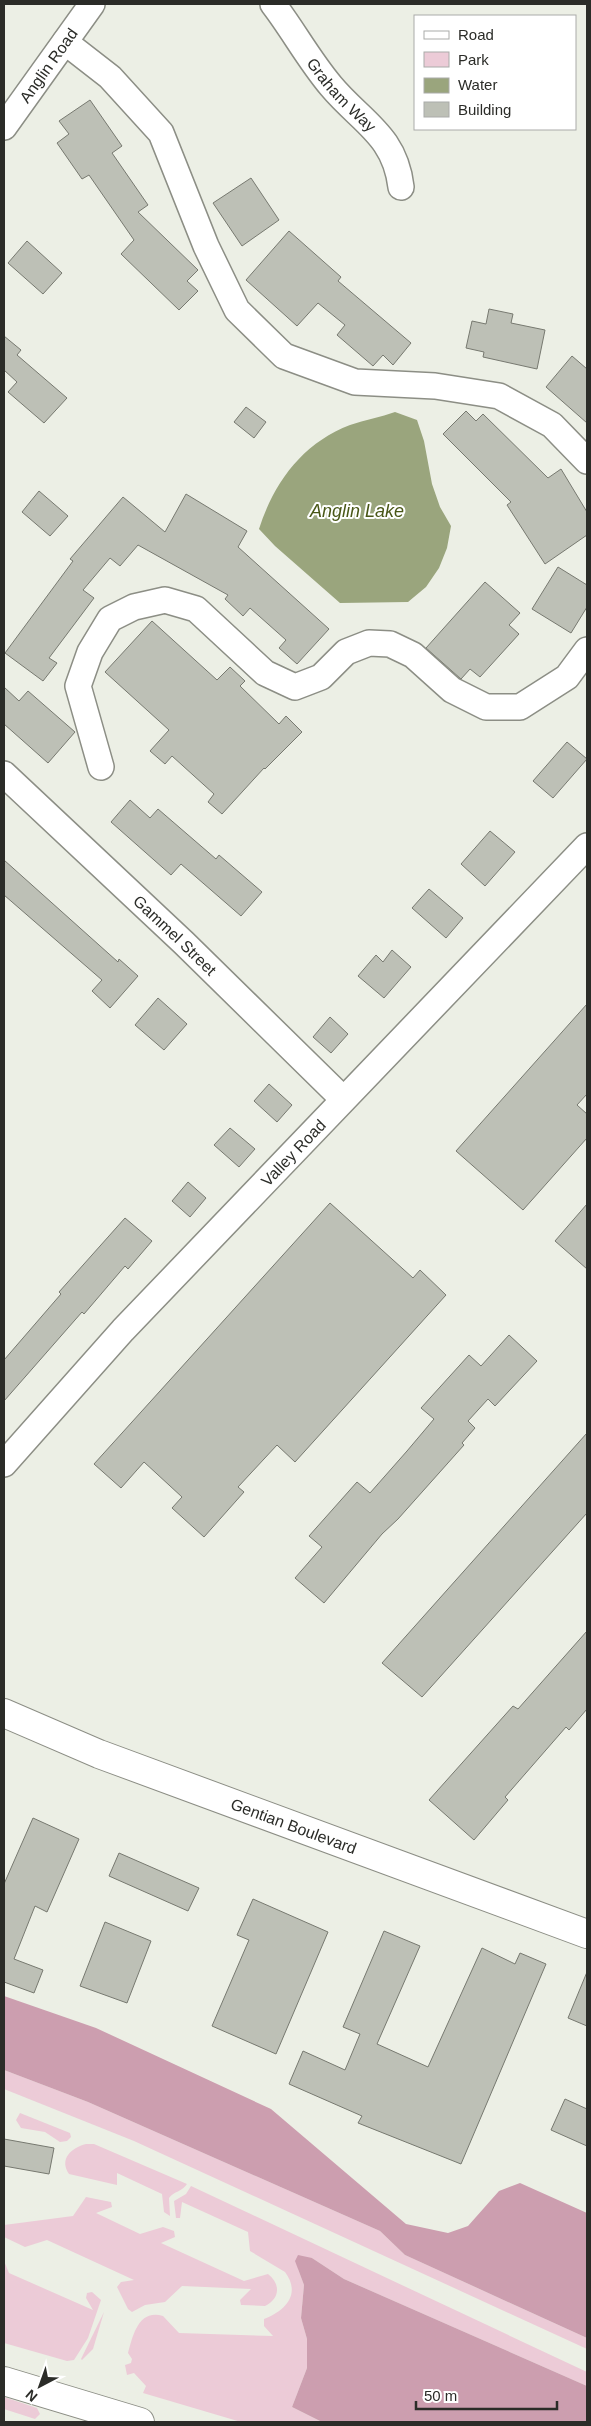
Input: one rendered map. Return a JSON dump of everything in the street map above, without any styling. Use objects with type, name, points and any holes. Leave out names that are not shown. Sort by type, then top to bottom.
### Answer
[{"type":"main road","name":"Gentian Boulevard","points":[[4,1713],[99,1754],[587,1934]]},
{"type":"main road","points":[[4,2381],[90,2414],[140,2422]]},
{"type":"street","name":"Anglin Road","points":[[4,127],[92,4]]},
{"type":"street","name":"Graham Way","points":[[273,4],[331,86],[382,136],[399,168],[402,187]]},
{"type":"street","points":[[65,42],[110,77],[161,133],[206,246],[237,310],[284,356],[355,382],[435,386],[498,396],[552,425],[587,462]]},
{"type":"street","points":[[101,767],[78,686],[90,652],[110,620],[134,607],[165,600],[196,609],[265,673],[296,687],[321,677],[346,652],[369,643],[390,644],[413,655],[452,690],[486,707],[520,707],[567,677],[587,650]]},
{"type":"street","name":"Gammel Street","points":[[4,774],[184,944],[343,1099]]},
{"type":"street","name":"Valley Road","points":[[4,1464],[123,1330],[587,846]]},
{"type":"green space","points":[[4,2070],[88,2102],[380,2231],[405,2255],[587,2338],[587,2349],[134,2141],[4,2089]]},
{"type":"green space","points":[[20,2113],[70,2133],[71,2137],[67,2141],[60,2142],[45,2132],[21,2128],[16,2120]]},
{"type":"green space","points":[[86,2144],[94,2144],[187,2184],[169,2198],[170,2216],[164,2212],[162,2194],[117,2173],[117,2185],[69,2174],[65,2164],[68,2155],[71,2151]]},
{"type":"green space","points":[[191,2186],[587,2372],[587,2386],[344,2279],[312,2258],[298,2269],[304,2285],[301,2318],[307,2339],[307,2368],[292,2407],[322,2422],[241,2422],[143,2393],[146,2386],[134,2373],[127,2375],[125,2365],[131,2363],[132,2359],[128,2353],[135,2332],[142,2320],[148,2316],[163,2316],[179,2333],[273,2336],[264,2326],[264,2319],[284,2307],[291,2295],[290,2280],[285,2272],[250,2251],[248,2232],[182,2202],[180,2218],[176,2218],[174,2201],[186,2194]]},
{"type":"green space","points":[[86,2197],[111,2202],[112,2207],[96,2213],[140,2234],[163,2227],[174,2231],[175,2237],[161,2243],[244,2281],[268,2274],[277,2287],[274,2299],[265,2306],[241,2305],[240,2300],[251,2289],[182,2286],[165,2302],[145,2305],[132,2312],[128,2309],[117,2287],[121,2282],[134,2280],[47,2240],[25,2247],[4,2237],[4,2225],[73,2216]]},
{"type":"green space","points":[[4,2261],[9,2273],[93,2310],[86,2298],[87,2293],[92,2292],[101,2300],[88,2338],[74,2360],[67,2361],[4,2343]]},
{"type":"green space","points":[[104,2312],[93,2349],[82,2360],[81,2359]]},
{"type":"green space","points":[[4,2397],[37,2408],[40,2414],[35,2419],[4,2409]]},
{"type":"shaded area","points":[[4,1996],[96,2028],[271,2109],[406,2224],[448,2233],[468,2226],[499,2191],[520,2183],[587,2213],[587,2338],[405,2255],[380,2231],[88,2102],[4,2070]]},
{"type":"shaded area","points":[[298,2255],[312,2258],[344,2279],[587,2386],[587,2422],[322,2422],[292,2407],[307,2368],[307,2339],[301,2318],[304,2285],[295,2261]]},
{"type":"water","name":"Anglin Lake","points":[[395,412],[417,420],[424,441],[432,484],[440,507],[451,526],[447,548],[439,568],[426,587],[408,602],[340,603],[275,546],[259,529],[265,512],[282,480],[305,453],[318,442],[350,425]]},
{"type":"building","points":[[90,100],[122,146],[112,153],[148,205],[138,212],[198,270],[187,281],[198,291],[179,310],[121,254],[134,240],[89,175],[82,179],[57,143],[69,134],[59,121]]},
{"type":"building","points":[[251,178],[279,220],[242,246],[213,203]]},
{"type":"building","points":[[289,231],[341,277],[338,281],[411,343],[393,365],[383,355],[373,366],[337,335],[345,325],[318,303],[297,326],[246,280]]},
{"type":"building","points":[[27,241],[62,273],[43,294],[8,263]]},
{"type":"building","points":[[489,309],[513,314],[511,323],[545,330],[537,369],[483,357],[484,352],[466,348],[472,321],[486,324]]},
{"type":"building","points":[[4,336],[21,350],[17,355],[67,398],[44,423],[8,392],[17,382],[4,370]]},
{"type":"building","points":[[572,356],[587,369],[587,423],[546,387]]},
{"type":"building","points":[[246,407],[266,422],[254,438],[234,422]]},
{"type":"building","points":[[466,411],[476,421],[483,414],[548,478],[561,469],[587,512],[587,535],[545,564],[507,505],[511,502],[443,434]]},
{"type":"building","points":[[39,491],[68,516],[50,536],[22,512]]},
{"type":"building","points":[[186,494],[247,531],[238,547],[329,629],[297,664],[279,648],[286,640],[250,608],[243,616],[225,599],[228,595],[138,545],[120,566],[110,558],[83,590],[94,598],[49,658],[57,663],[43,681],[5,653],[73,561],[70,559],[123,497],[165,532]]},
{"type":"building","points":[[558,567],[587,585],[587,607],[571,633],[532,609]]},
{"type":"building","points":[[485,582],[520,613],[509,625],[519,634],[480,677],[470,669],[461,679],[426,648]]},
{"type":"building","points":[[152,621],[217,680],[230,667],[245,681],[240,686],[279,724],[286,716],[302,732],[264,768],[222,814],[208,802],[214,794],[172,756],[165,764],[150,751],[169,730],[105,672]]},
{"type":"building","points":[[4,687],[19,701],[28,691],[75,732],[48,763],[4,724]]},
{"type":"building","points":[[567,742],[587,759],[553,798],[533,781]]},
{"type":"building","points":[[130,800],[150,818],[158,809],[216,859],[219,855],[262,892],[241,916],[181,864],[171,875],[111,822]]},
{"type":"building","points":[[490,831],[515,852],[485,886],[461,864]]},
{"type":"building","points":[[4,860],[118,962],[119,959],[138,976],[110,1008],[92,991],[102,980],[4,895]]},
{"type":"building","points":[[429,889],[463,918],[446,938],[412,908]]},
{"type":"building","points":[[392,950],[411,967],[384,998],[358,976],[376,955],[383,962]]},
{"type":"building","points":[[158,998],[187,1024],[164,1050],[135,1025]]},
{"type":"building","points":[[587,1004],[587,1094],[577,1105],[587,1114],[587,1138],[523,1210],[456,1151]]},
{"type":"building","points":[[330,1017],[348,1034],[331,1053],[313,1037]]},
{"type":"building","points":[[269,1084],[292,1105],[277,1122],[254,1101]]},
{"type":"building","points":[[230,1128],[255,1149],[239,1167],[214,1145]]},
{"type":"building","points":[[188,1182],[206,1198],[190,1217],[172,1201]]},
{"type":"building","points":[[330,1203],[413,1278],[420,1270],[446,1295],[295,1462],[277,1445],[238,1487],[244,1492],[204,1537],[172,1508],[182,1497],[144,1462],[121,1488],[94,1464]]},
{"type":"building","points":[[587,1204],[587,1269],[555,1241]]},
{"type":"building","points":[[125,1218],[152,1241],[128,1269],[125,1266],[84,1314],[82,1312],[4,1401],[4,1360],[61,1294],[59,1292]]},
{"type":"building","points":[[509,1335],[537,1361],[495,1406],[488,1399],[468,1421],[475,1428],[462,1443],[464,1445],[398,1519],[382,1534],[324,1603],[295,1578],[322,1547],[309,1536],[357,1482],[370,1493],[434,1419],[421,1408],[469,1355],[481,1366]]},
{"type":"building","points":[[587,1433],[587,1513],[422,1697],[382,1663]]},
{"type":"building","points":[[587,1631],[587,1709],[569,1730],[566,1727],[505,1797],[508,1800],[474,1840],[429,1800],[513,1706],[518,1709]]},
{"type":"building","points":[[33,1818],[79,1839],[47,1912],[35,1906],[14,1959],[43,1970],[34,1993],[4,1982],[4,1884]]},
{"type":"building","points":[[119,1853],[199,1888],[188,1911],[109,1876]]},
{"type":"building","points":[[253,1899],[328,1932],[276,2054],[212,2026],[249,1940],[237,1935]]},
{"type":"building","points":[[105,1922],[151,1941],[127,2003],[80,1986]]},
{"type":"building","points":[[384,1931],[420,1946],[377,2044],[428,2067],[482,1948],[515,1964],[520,1953],[546,1964],[461,2164],[358,2123],[362,2116],[289,2084],[303,2051],[345,2070],[360,2034],[343,2027]]},
{"type":"building","points":[[587,1972],[587,2026],[568,2018]]},
{"type":"building","points":[[565,2099],[587,2109],[587,2146],[551,2130]]},
{"type":"building","points":[[4,2139],[54,2148],[49,2174],[4,2166]]}]
